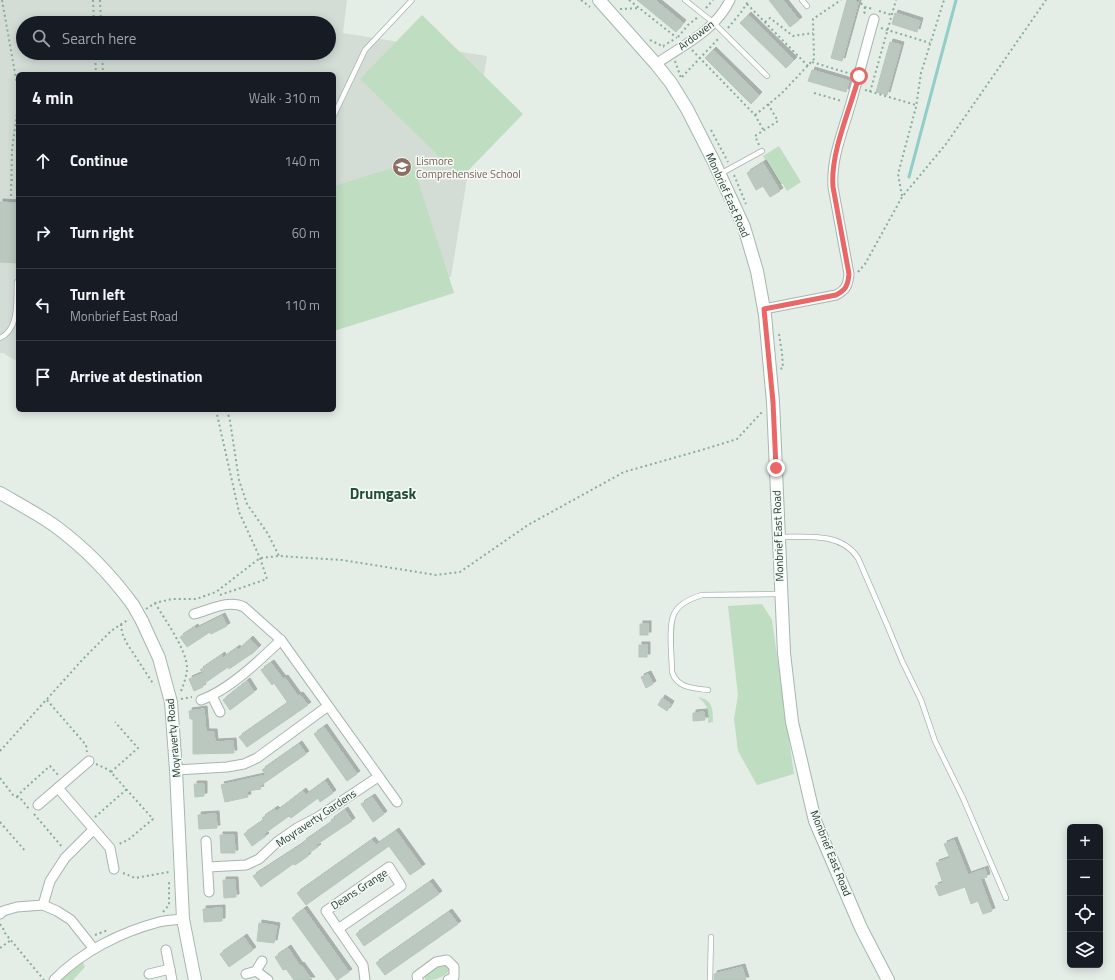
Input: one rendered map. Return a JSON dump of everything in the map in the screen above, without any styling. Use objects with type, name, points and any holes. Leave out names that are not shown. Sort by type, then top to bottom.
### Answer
[{"type":"street","name":"Monbrief East Road","points":[[599,0],[671,83],[720,174],[744,227],[757,271],[764,309],[773,402],[784,653],[792,722],[815,821],[861,928],[888,980]]},
{"type":"street","name":"Ardowen","points":[[656,64],[687,44],[714,23],[730,0]]},
{"type":"street","points":[[764,309],[836,295],[844,291],[848,283],[849,274],[832,176],[834,159],[856,88],[873,22]]},
{"type":"street","name":"Moyraverty Road","points":[[0,493],[55,526],[72,539],[108,573],[138,613],[159,658],[171,702],[184,919],[195,980]]},
{"type":"street","points":[[194,614],[229,603],[237,604],[244,607],[281,640],[397,802]]},
{"type":"street","points":[[201,700],[212,696],[256,664],[281,640]]},
{"type":"street","points":[[212,696],[220,712]]},
{"type":"street","points":[[176,770],[227,768],[244,764],[257,758],[328,706]]},
{"type":"street","points":[[38,805],[89,761]]},
{"type":"street","name":"Moyraverty Gardens","points":[[208,868],[246,865],[259,859],[277,842],[378,777]]},
{"type":"street","points":[[61,785],[91,826],[110,848],[114,869]]},
{"type":"street","points":[[43,905],[50,881],[68,854],[91,826]]},
{"type":"street","points":[[206,841],[209,892]]},
{"type":"street","name":"Deans Grange","points":[[338,929],[401,886],[389,868],[326,911],[338,929],[363,965],[366,980]]},
{"type":"street","points":[[1,910],[43,905],[57,911],[71,920],[94,949]]},
{"type":"street","points":[[54,980],[60,973],[94,949],[120,935],[160,922],[184,919]]},
{"type":"street","points":[[166,950],[172,980]]},
{"type":"street","points":[[418,980],[417,976],[436,962],[447,960],[454,967],[454,977],[448,980]]},
{"type":"street","points":[[246,974],[256,971],[262,961]]},
{"type":"street","points":[[149,974],[170,969]]},
{"type":"street","points":[[256,971],[268,980]]},
{"type":"lane","points":[[336,111],[365,50],[412,0]]},
{"type":"lane","points":[[685,0],[714,23],[767,76]]},
{"type":"lane","points":[[802,0],[807,6]]},
{"type":"lane","points":[[720,174],[762,151]]},
{"type":"lane","points":[[0,338],[4,336],[11,328],[16,316]]},
{"type":"lane","points":[[778,537],[820,537],[832,540],[850,548],[858,558],[902,661],[921,700],[935,741],[963,798],[1006,898]]},
{"type":"lane","points":[[708,690],[682,685],[674,679],[672,672],[672,624],[675,613],[690,599],[702,595],[781,594]]},
{"type":"lane","points":[[710,980],[712,937]]},
{"type":"path","points":[[2,0],[16,79]]},
{"type":"path","points":[[93,0],[94,16]]},
{"type":"path","points":[[100,0],[101,16]]},
{"type":"path","points":[[629,0],[687,44],[755,115],[764,131]]},
{"type":"path","points":[[663,46],[678,37],[688,25],[702,14],[713,0]]},
{"type":"path","points":[[681,78],[723,33],[749,0]]},
{"type":"path","points":[[755,115],[781,94],[812,62],[814,59],[814,18],[841,0]]},
{"type":"path","points":[[870,92],[896,0]]},
{"type":"path","points":[[902,197],[898,174],[916,104],[921,73],[944,0]]},
{"type":"path","points":[[848,283],[865,264],[902,197],[946,144],[1046,0]]},
{"type":"path","points":[[747,4],[808,66]]},
{"type":"path","points":[[621,8],[640,8]]},
{"type":"path","points":[[765,22],[770,18],[793,36],[814,33]]},
{"type":"path","points":[[873,22],[888,30],[930,43]]},
{"type":"path","points":[[95,60],[96,72]]},
{"type":"path","points":[[102,60],[103,72]]},
{"type":"path","points":[[812,62],[859,76]]},
{"type":"path","points":[[856,88],[916,104]]},
{"type":"path","points":[[814,93],[851,104]]},
{"type":"path","points":[[762,151],[755,136],[778,121],[768,104]]},
{"type":"path","points":[[11,196],[12,150],[16,121]]},
{"type":"path","points":[[196,599],[216,592],[260,558],[279,556],[342,560],[436,575],[460,572],[528,525],[624,472],[704,450],[737,439],[773,402]]},
{"type":"path","points":[[216,412],[239,512],[260,558],[267,579],[216,597]]},
{"type":"path","points":[[228,412],[239,480],[247,504],[268,534],[279,556]]},
{"type":"path","points":[[0,751],[84,658],[111,631],[155,603],[172,599],[206,600]]},
{"type":"path","points":[[155,603],[177,639],[186,660],[187,670],[180,697]]},
{"type":"path","points":[[121,624],[122,633],[126,642],[158,690]]},
{"type":"path","points":[[47,700],[86,745],[89,761],[111,772],[153,819],[128,840],[110,848]]},
{"type":"path","points":[[111,772],[138,748],[115,722]]},
{"type":"path","points":[[17,797],[50,766],[61,785]]},
{"type":"path","points":[[0,778],[13,795],[22,800],[68,854]]},
{"type":"path","points":[[91,826],[127,789]]},
{"type":"path","points":[[0,822],[26,852]]},
{"type":"path","points":[[114,869],[135,878],[169,872],[170,867]]},
{"type":"path","points":[[158,914],[163,912],[168,905],[169,879]]},
{"type":"path","points":[[0,924],[4,932],[44,980]]},
{"type":"path","points":[[86,939],[111,929]]},
{"type":"path","points":[[0,948],[11,940]]},
{"type":"shaded area","name":"Lismore Comprehensive School","points":[[0,0],[347,0],[343,33],[487,56],[451,277],[336,259],[336,72],[16,72],[16,361],[3,353],[0,353]]},
{"type":"green space","points":[[422,15],[523,114],[461,178],[360,79]]},
{"type":"green space","points":[[779,146],[801,182],[787,191],[783,184],[780,184],[763,156]]},
{"type":"green space","points":[[412,162],[454,293],[336,330],[336,185]]},
{"type":"green space","points":[[762,604],[772,620],[794,774],[757,785],[738,751],[734,719],[738,695],[728,606]]},
{"type":"green space","points":[[698,697],[707,700],[711,706],[713,722],[708,723],[707,708]]},
{"type":"green space","points":[[82,960],[85,967],[73,980],[58,980]]},
{"type":"green space","points":[[444,963],[448,966],[449,971],[444,976],[432,980],[425,980],[425,976]]},
{"type":"building","points":[[637,0],[655,0],[683,23],[676,32]]},
{"type":"building","points":[[769,0],[783,0],[799,20],[790,27]]},
{"type":"building","points":[[847,0],[859,0],[842,61],[831,58]]},
{"type":"building","points":[[895,13],[920,21],[917,32],[892,24]]},
{"type":"building","points":[[748,15],[794,60],[786,68],[740,23]]},
{"type":"building","points":[[890,42],[901,45],[887,95],[876,92]]},
{"type":"building","points":[[713,50],[759,95],[751,104],[705,58]]},
{"type":"building","points":[[812,70],[849,81],[846,92],[808,81]]},
{"type":"building","points":[[763,163],[780,191],[770,197],[763,186],[756,190],[747,173]]},
{"type":"building","points":[[0,202],[16,203],[16,263],[0,262]]},
{"type":"building","points":[[222,616],[227,626],[211,634],[210,632],[187,647],[180,637],[195,627],[196,629]]},
{"type":"building","points":[[640,624],[648,624],[648,635],[640,635]]},
{"type":"building","points":[[250,639],[258,648],[252,654],[229,669],[228,667],[202,685],[203,687],[194,691],[189,679],[203,673],[200,670],[222,655],[223,658],[237,648],[238,650]]},
{"type":"building","points":[[639,645],[647,645],[647,657],[639,657]]},
{"type":"building","points":[[271,663],[283,679],[285,678],[298,696],[300,695],[308,705],[247,747],[239,737],[288,703],[274,683],[272,685],[261,670]]},
{"type":"building","points":[[648,674],[653,684],[646,688],[641,677]]},
{"type":"building","points":[[247,681],[254,692],[230,710],[223,700]]},
{"type":"building","points":[[662,698],[671,704],[667,711],[658,705]]},
{"type":"building","points":[[204,709],[206,732],[214,732],[215,742],[233,741],[234,753],[193,754],[193,719],[190,719],[189,711]]},
{"type":"building","points":[[704,712],[705,720],[693,721],[693,713]]},
{"type":"building","points":[[324,727],[357,774],[347,781],[314,734]]},
{"type":"building","points":[[299,744],[306,754],[260,786],[261,789],[247,791],[248,797],[225,802],[221,785],[266,775],[262,770]]},
{"type":"building","points":[[325,781],[333,793],[320,802],[318,798],[291,818],[289,816],[264,834],[266,836],[252,846],[244,834],[264,820],[262,818],[275,809],[277,811],[303,791],[306,795]]},
{"type":"building","points":[[194,784],[204,784],[204,796],[195,797]]},
{"type":"building","points":[[372,797],[384,814],[373,822],[361,804]]},
{"type":"building","points":[[345,810],[352,821],[316,845],[318,847],[307,854],[308,856],[295,865],[293,864],[261,887],[253,876],[304,843],[303,842],[332,822],[331,820]]},
{"type":"building","points":[[216,814],[217,828],[199,829],[198,815]]},
{"type":"building","points":[[396,831],[422,867],[410,875],[389,846],[306,905],[297,893],[372,840],[376,845]]},
{"type":"building","points":[[220,835],[234,835],[235,853],[221,853]]},
{"type":"building","points":[[954,840],[968,875],[985,869],[987,877],[980,879],[992,911],[983,914],[978,901],[971,904],[965,887],[939,896],[935,886],[943,883],[936,863],[950,858],[944,844]]},
{"type":"building","points":[[223,880],[235,880],[236,897],[224,898]]},
{"type":"building","points":[[430,882],[439,894],[364,946],[356,934]]},
{"type":"building","points":[[222,908],[222,921],[204,922],[203,909]]},
{"type":"building","points":[[304,909],[349,972],[337,980],[292,918]]},
{"type":"building","points":[[449,912],[458,924],[385,975],[376,963]]},
{"type":"building","points":[[259,923],[277,926],[274,943],[257,941]]},
{"type":"building","points":[[244,937],[253,950],[229,967],[220,954]]},
{"type":"building","points":[[288,948],[312,980],[294,980],[286,969],[283,970],[275,957]]},
{"type":"building","points":[[742,967],[746,980],[714,980],[714,974]]},
{"type":"waterway","points":[[909,177],[956,0]]},
{"type":"place","name":"Lismore Comprehensive School","points":[[402,167]]},
{"type":"district","name":"Drumgask","points":[[383,494]]},
{"type":"route","points":[[776,468],[773,402],[764,309],[836,295],[844,291],[848,283],[849,274],[832,176],[834,159],[859,76]]}]
